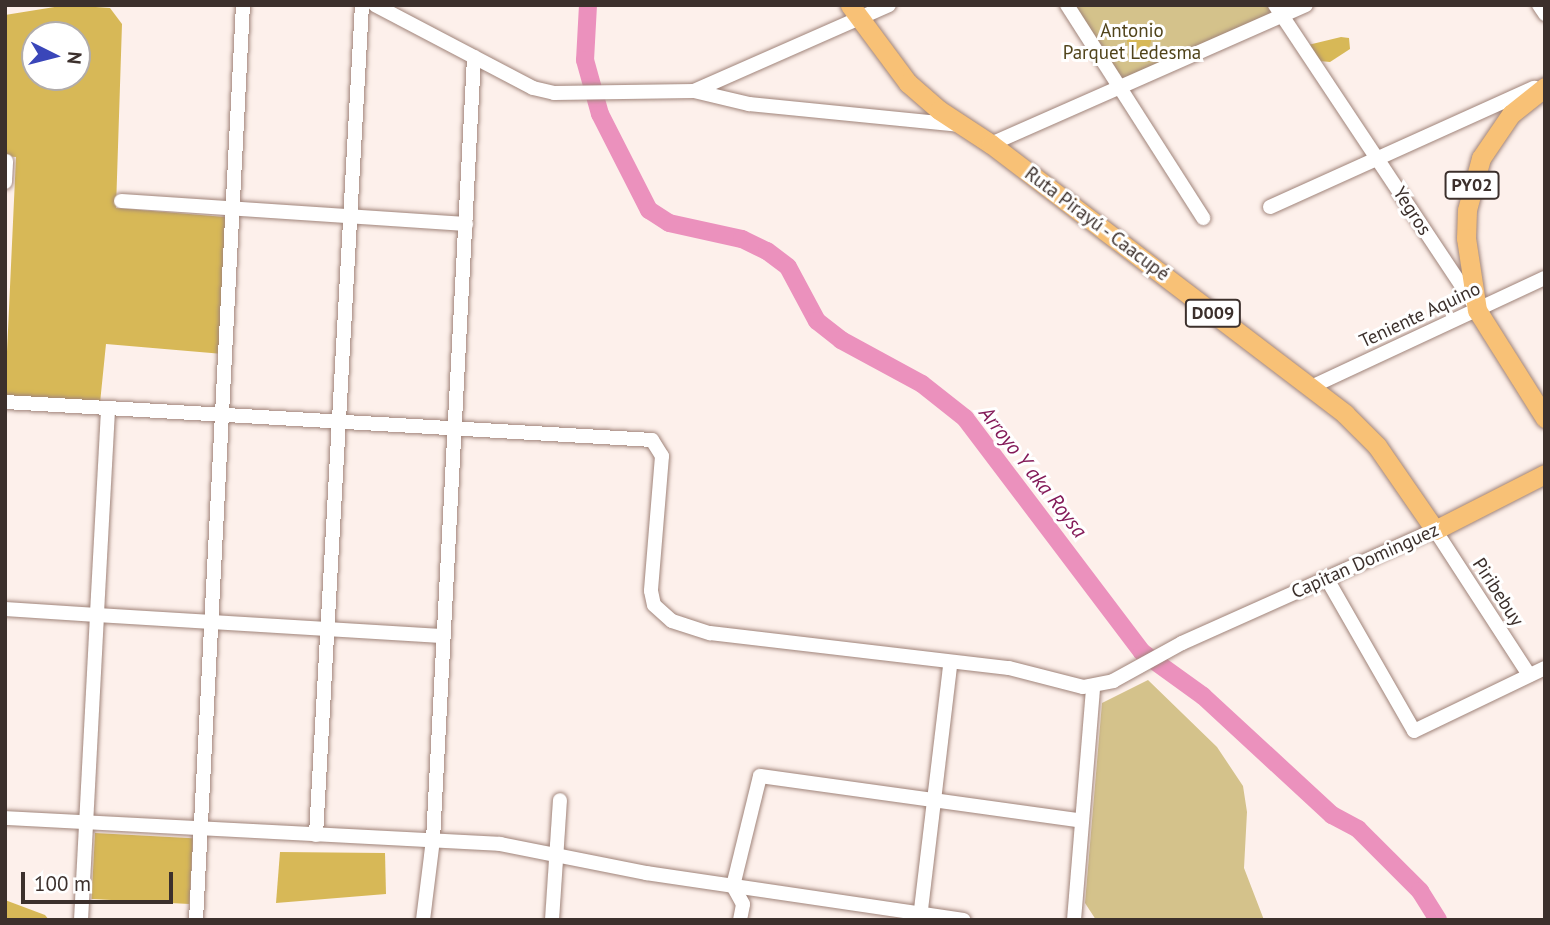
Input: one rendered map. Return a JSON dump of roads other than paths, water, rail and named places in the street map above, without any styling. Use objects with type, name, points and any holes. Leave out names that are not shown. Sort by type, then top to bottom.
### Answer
[{"type":"main road","name":"Ruta Pirayú - Caacupé","points":[[854,12],[908,83],[1311,387],[1377,446],[1435,530]]},
{"type":"main road","name":"PY02","points":[[1477,310],[1466,238],[1472,181],[1494,135],[1545,85]]},
{"type":"main road","name":"Yegros","points":[[1477,310],[1545,418]]},
{"type":"main road","name":"Capitan Dominguez","points":[[1435,530],[1545,474]]},
{"type":"street","points":[[196,920],[243,5]]},
{"type":"street","points":[[316,835],[362,5]]},
{"type":"street","points":[[375,5],[533,88],[577,96],[694,91],[750,104],[962,125]]},
{"type":"street","points":[[694,91],[854,12],[889,5]]},
{"type":"street","points":[[1067,5],[1203,218]]},
{"type":"street","points":[[991,144],[1119,88],[1279,11],[1306,5]]},
{"type":"street","points":[[1539,5],[1545,13]]},
{"type":"street","name":"Yegros","points":[[1279,11],[1477,310]]},
{"type":"street","points":[[423,920],[433,840],[474,57]]},
{"type":"street","points":[[1270,207],[1379,162],[1545,85]]},
{"type":"street","points":[[5,182],[6,161]]},
{"type":"street","points":[[121,201],[231,211],[466,224]]},
{"type":"street","name":"Teniente Aquino","points":[[1311,387],[1545,278]]},
{"type":"street","points":[[5,402],[108,410],[221,413],[652,439],[662,456],[651,592],[654,605],[672,621],[710,633],[950,665],[1009,668],[1093,688],[1079,820],[1074,920]]},
{"type":"street","points":[[81,920],[108,410]]},
{"type":"street","name":"Capitan Dominguez","points":[[1093,688],[1182,643],[1435,530]]},
{"type":"street","name":"Piribebuy","points":[[1435,530],[1529,675]]},
{"type":"street","points":[[1327,579],[1414,730],[1545,668]]},
{"type":"street","points":[[5,609],[442,636]]},
{"type":"street","points":[[921,916],[950,665]]},
{"type":"street","points":[[740,920],[743,904],[733,886],[761,776],[935,797],[1079,820]]},
{"type":"street","points":[[552,920],[560,800]]},
{"type":"street","points":[[5,817],[200,831],[433,840],[557,855],[733,886],[921,916],[964,920]]},
{"type":"waterway","name":"Arroyo Y aka Roysa","points":[[588,5],[585,60],[600,114],[649,210],[669,223],[742,239],[767,251],[788,267],[817,321],[841,340],[922,384],[965,418],[1142,652],[1203,696],[1332,815],[1358,829],[1420,891],[1438,920]]},
{"type":"park label","name":"Antonio Parquet Ledesma","points":[[1132,42]]}]
